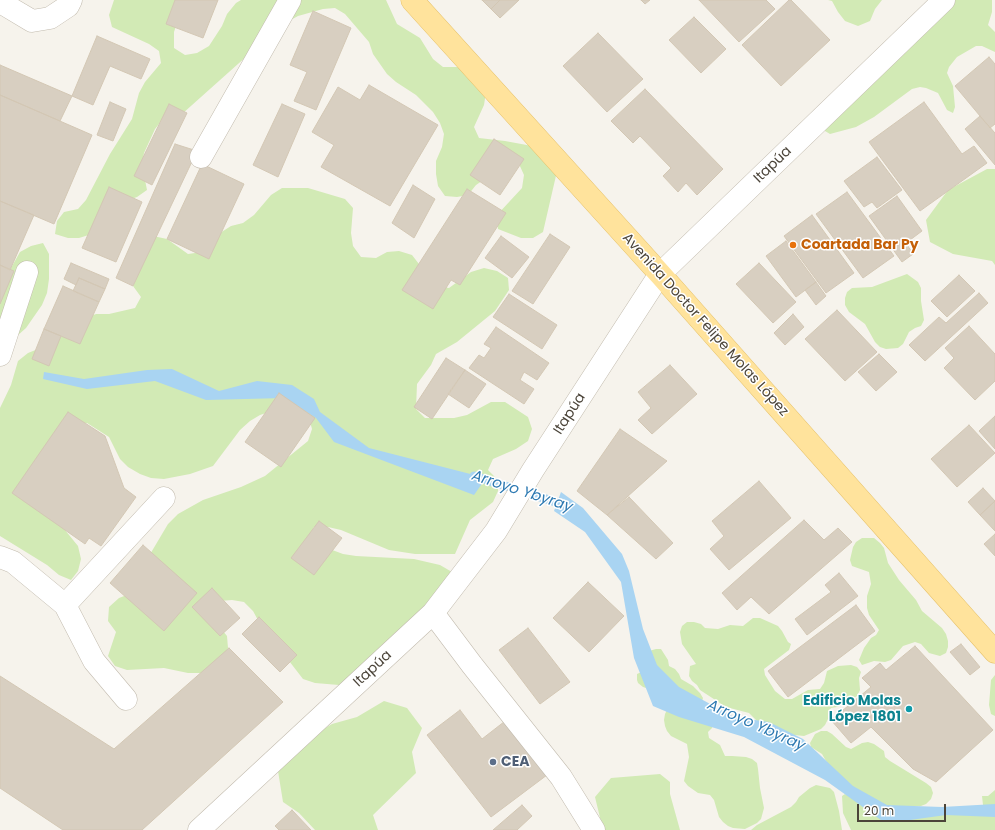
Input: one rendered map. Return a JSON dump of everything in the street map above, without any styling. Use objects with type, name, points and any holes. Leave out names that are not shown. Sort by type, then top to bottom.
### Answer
[{"type":"main road","name":"Avenida Doctor Felipe Molas López","points":[[412,0],[660,274],[995,652]]},
{"type":"street","points":[[0,2],[32,21],[50,18],[68,6],[71,0]]},
{"type":"street","points":[[201,157],[290,0]]},
{"type":"street","name":"Itapúa","points":[[199,830],[433,613],[496,531],[533,470],[660,274],[944,0]]},
{"type":"street","points":[[0,355],[27,272]]},
{"type":"street","points":[[65,605],[164,498]]},
{"type":"street","points":[[0,557],[13,562],[65,605],[94,661],[126,698]]},
{"type":"street","points":[[433,613],[561,777],[594,830]]},
{"type":"green space","points":[[114,0],[183,0],[182,8],[174,32],[174,48],[185,55],[197,53],[209,46],[222,26],[227,14],[236,3],[241,0],[386,0],[397,24],[420,38],[433,59],[443,67],[457,67],[469,72],[486,92],[484,105],[474,127],[479,138],[543,148],[558,167],[543,232],[533,238],[521,238],[498,229],[497,215],[522,188],[524,175],[519,164],[507,164],[476,185],[468,195],[457,197],[445,196],[438,186],[436,174],[436,161],[442,147],[444,134],[440,123],[433,112],[416,95],[396,82],[387,74],[373,54],[369,42],[345,14],[335,8],[323,9],[298,16],[287,22],[182,114],[170,110],[155,129],[144,153],[142,165],[147,190],[137,197],[114,205],[92,234],[79,238],[68,238],[55,234],[57,221],[64,212],[78,209],[86,200],[110,154],[132,119],[139,93],[145,82],[161,63],[159,51],[149,44],[112,27],[109,15]]},
{"type":"green space","points":[[828,0],[882,0],[875,9],[870,21],[858,26],[845,21],[832,1]]},
{"type":"green space","points":[[952,0],[992,0],[992,12],[988,25],[995,32],[995,52],[982,46],[976,46],[957,57],[949,67],[947,73],[953,86],[955,107],[953,113],[947,110],[938,93],[920,87],[912,89],[874,117],[856,127],[830,134],[825,131],[825,112]]},
{"type":"green space","points":[[987,169],[995,169],[995,265],[992,261],[953,254],[930,242],[926,220],[948,190]]},
{"type":"green space","points":[[282,188],[308,188],[345,199],[353,208],[351,233],[353,246],[361,257],[376,258],[387,252],[399,251],[412,255],[436,286],[449,288],[471,272],[484,268],[497,271],[508,278],[509,290],[495,311],[457,342],[436,354],[431,365],[417,384],[416,409],[425,418],[454,418],[467,415],[491,402],[505,402],[528,417],[532,429],[528,441],[516,449],[493,459],[488,470],[498,480],[498,491],[493,502],[470,520],[455,554],[415,554],[389,550],[341,530],[328,527],[314,527],[309,537],[319,545],[343,554],[414,559],[440,565],[452,572],[451,585],[351,681],[339,685],[315,683],[303,679],[259,622],[253,611],[244,602],[232,600],[219,601],[218,625],[227,636],[228,648],[225,660],[202,673],[188,673],[164,668],[127,670],[115,666],[108,656],[116,632],[108,621],[109,607],[119,598],[132,593],[149,556],[168,524],[178,514],[203,500],[241,487],[265,476],[308,441],[312,429],[309,418],[272,411],[260,415],[240,430],[213,466],[190,474],[164,479],[151,478],[128,467],[120,459],[109,437],[87,423],[75,426],[43,503],[78,546],[81,559],[78,571],[71,580],[59,575],[47,565],[0,536],[0,408],[11,385],[18,361],[28,353],[53,343],[83,319],[96,314],[109,314],[135,308],[141,297],[133,286],[153,236],[167,239],[188,254],[202,252],[220,233],[231,226],[243,223],[254,215],[271,195]]},
{"type":"green space","points":[[43,243],[49,254],[49,279],[47,293],[42,305],[26,328],[7,345],[0,348],[0,281],[7,275],[20,252],[31,246]]},
{"type":"green space","points":[[907,274],[918,282],[921,288],[921,301],[924,320],[921,326],[909,332],[903,344],[898,348],[886,349],[880,347],[875,342],[865,324],[849,312],[845,305],[845,298],[847,292],[852,288],[872,287]]},
{"type":"green space","points":[[862,538],[874,538],[884,548],[888,563],[899,580],[916,600],[922,611],[942,628],[946,634],[948,647],[946,653],[940,656],[929,653],[921,644],[915,642],[903,646],[891,660],[885,662],[874,661],[862,665],[859,660],[864,648],[879,630],[869,615],[867,608],[867,596],[871,584],[869,572],[852,566],[850,560],[853,547],[856,542]]},
{"type":"green space","points":[[753,618],[760,618],[778,626],[788,642],[791,644],[789,650],[764,669],[765,675],[775,691],[785,699],[792,699],[808,690],[820,689],[824,683],[827,671],[838,666],[851,665],[857,667],[861,672],[859,678],[860,690],[857,696],[848,702],[831,708],[828,713],[828,719],[821,729],[804,736],[785,734],[757,721],[749,713],[726,707],[700,690],[692,681],[689,676],[690,666],[696,664],[682,644],[680,632],[682,626],[687,622],[694,622],[701,624],[705,628],[718,629],[730,625],[743,626]]},
{"type":"green space","points":[[661,649],[668,660],[669,666],[675,669],[681,679],[693,686],[700,693],[703,698],[701,705],[643,687],[638,683],[637,674],[646,670],[649,651]]},
{"type":"green space","points":[[995,675],[995,716],[991,714],[989,705],[991,680]]},
{"type":"green space","points":[[384,701],[407,708],[422,728],[412,752],[416,773],[373,815],[378,830],[315,830],[299,813],[283,802],[278,771],[312,736],[332,724],[357,717]]},
{"type":"green space","points":[[668,708],[714,722],[712,728],[708,732],[709,738],[720,745],[725,756],[746,757],[757,763],[764,808],[761,819],[757,823],[745,829],[728,826],[719,817],[714,800],[710,795],[698,793],[684,781],[689,757],[687,744],[671,736],[667,731],[664,720]]},
{"type":"green space","points":[[821,731],[827,731],[832,734],[846,747],[851,749],[862,743],[868,742],[874,744],[884,751],[885,757],[890,761],[931,787],[933,793],[931,799],[926,804],[921,806],[884,807],[872,802],[831,770],[822,754],[811,747],[810,743],[815,734]]},
{"type":"green space","points":[[660,774],[670,782],[670,794],[680,830],[602,830],[595,797],[611,778]]},
{"type":"green space","points":[[816,785],[830,788],[834,792],[842,830],[751,830],[757,825],[791,807],[799,797]]},
{"type":"green space","points":[[995,790],[995,810],[983,805],[982,796],[988,796]]},
{"type":"green space","points":[[845,794],[864,804],[995,815],[995,830],[851,830],[843,813],[842,796]]},
{"type":"water","points":[[172,369],[219,391],[257,381],[292,385],[314,399],[320,412],[369,448],[486,478],[474,495],[334,442],[316,418],[284,398],[206,400],[155,381],[87,389],[43,379],[44,372],[84,379],[147,370]]},
{"type":"water","points":[[561,492],[583,508],[622,554],[629,571],[643,629],[657,665],[679,687],[734,717],[769,722],[803,739],[853,786],[887,805],[942,807],[995,804],[995,817],[946,815],[903,821],[881,820],[825,780],[744,737],[679,717],[653,706],[634,658],[621,582],[585,532],[554,511]]},
{"type":"building","points":[[175,0],[218,0],[203,38],[166,24]]},
{"type":"building","points":[[482,0],[500,0],[491,9]]},
{"type":"building","points":[[500,0],[519,0],[500,18],[491,9]]},
{"type":"building","points":[[641,0],[650,0],[645,4]]},
{"type":"building","points":[[699,0],[766,0],[775,9],[739,42]]},
{"type":"building","points":[[789,0],[791,0],[830,40],[781,86],[742,45]]},
{"type":"building","points":[[313,11],[351,28],[316,110],[294,101],[307,72],[290,65]]},
{"type":"building","points":[[694,17],[726,49],[701,73],[669,40]]},
{"type":"building","points":[[598,33],[643,79],[607,112],[563,66]]},
{"type":"building","points":[[97,36],[150,59],[141,79],[110,66],[93,105],[72,96]]},
{"type":"building","points":[[989,57],[995,64],[995,124],[990,128],[955,86]]},
{"type":"building","points":[[0,65],[72,96],[60,121],[0,95]]},
{"type":"building","points":[[369,85],[438,125],[390,206],[321,167],[334,145],[312,132],[338,87],[360,100]]},
{"type":"building","points":[[645,89],[723,169],[697,195],[686,183],[678,192],[663,176],[671,168],[640,136],[633,143],[611,121]]},
{"type":"building","points":[[0,95],[92,135],[54,224],[0,201]]},
{"type":"building","points":[[110,102],[126,109],[113,141],[97,135]]},
{"type":"building","points":[[924,102],[962,154],[974,146],[987,163],[920,211],[869,142]]},
{"type":"building","points":[[169,104],[187,113],[152,185],[134,176]]},
{"type":"building","points":[[282,104],[305,114],[278,177],[253,165]]},
{"type":"building","points":[[980,116],[995,133],[995,165],[965,129]]},
{"type":"building","points":[[494,139],[524,159],[500,195],[470,175]]},
{"type":"building","points":[[175,144],[197,151],[133,286],[116,278]]},
{"type":"building","points":[[877,157],[902,190],[877,208],[872,202],[864,207],[844,181]]},
{"type":"building","points":[[202,164],[244,184],[209,259],[167,239]]},
{"type":"building","points":[[413,185],[435,199],[414,238],[392,223]]},
{"type":"building","points":[[109,187],[142,202],[116,262],[82,248]]},
{"type":"building","points":[[467,189],[506,213],[460,285],[451,280],[433,309],[402,290]]},
{"type":"building","points":[[847,192],[894,256],[863,278],[816,214]]},
{"type":"building","points":[[897,196],[922,231],[906,243],[913,254],[902,262],[869,216]]},
{"type":"building","points":[[0,201],[34,215],[10,270],[0,265]]},
{"type":"building","points":[[812,215],[854,273],[826,293],[784,236]]},
{"type":"building","points":[[550,234],[570,247],[533,304],[512,291]]},
{"type":"building","points":[[501,236],[529,257],[512,278],[485,258]]},
{"type":"building","points":[[786,241],[816,282],[796,297],[766,256]]},
{"type":"building","points":[[71,263],[109,279],[105,289],[79,278],[76,285],[64,279]]},
{"type":"building","points":[[759,263],[796,302],[773,323],[736,284]]},
{"type":"building","points":[[0,265],[14,271],[0,304]]},
{"type":"building","points":[[959,275],[975,291],[947,317],[931,301]]},
{"type":"building","points":[[79,278],[105,289],[99,302],[73,291]]},
{"type":"building","points":[[816,282],[826,296],[816,305],[805,290]]},
{"type":"building","points":[[63,286],[99,302],[80,344],[44,329]]},
{"type":"building","points":[[979,293],[988,303],[925,361],[909,345],[939,317],[946,323]]},
{"type":"building","points":[[509,294],[557,325],[542,349],[493,317]]},
{"type":"building","points":[[837,310],[877,352],[845,381],[805,339]]},
{"type":"building","points":[[793,314],[804,327],[785,345],[774,333]]},
{"type":"building","points":[[969,326],[995,354],[995,381],[975,400],[944,368],[954,358],[945,348]]},
{"type":"building","points":[[496,327],[549,363],[537,380],[524,372],[520,380],[534,389],[524,404],[469,368],[479,355],[484,358],[491,348],[484,344]]},
{"type":"building","points":[[44,329],[61,336],[49,366],[32,359]]},
{"type":"building","points":[[879,354],[897,372],[876,391],[858,372]]},
{"type":"building","points":[[446,358],[465,370],[432,419],[414,407]]},
{"type":"building","points":[[670,365],[697,394],[652,434],[638,420],[651,408],[638,392]]},
{"type":"building","points":[[465,370],[486,384],[469,408],[448,394]]},
{"type":"building","points":[[279,393],[315,418],[281,467],[245,442]]},
{"type":"building","points":[[68,412],[105,436],[124,488],[136,497],[101,546],[89,538],[85,544],[12,493]]},
{"type":"building","points":[[995,416],[995,449],[979,431]]},
{"type":"building","points":[[969,425],[995,453],[957,487],[931,459]]},
{"type":"building","points":[[620,429],[667,461],[607,515],[577,491]]},
{"type":"building","points":[[759,481],[791,518],[729,570],[710,549],[724,536],[712,521]]},
{"type":"building","points":[[983,488],[995,501],[980,515],[968,502]]},
{"type":"building","points":[[629,497],[673,543],[656,559],[607,515]]},
{"type":"building","points":[[995,501],[995,531],[980,515]]},
{"type":"building","points":[[804,520],[824,540],[838,528],[852,542],[769,614],[751,597],[737,610],[722,593]]},
{"type":"building","points":[[319,521],[342,538],[314,575],[291,558]]},
{"type":"building","points":[[995,534],[995,556],[984,544]]},
{"type":"building","points":[[143,545],[197,593],[164,631],[110,583]]},
{"type":"building","points":[[839,573],[858,596],[807,635],[795,619],[831,592],[825,585]]},
{"type":"building","points":[[588,582],[624,616],[589,652],[553,618]]},
{"type":"building","points":[[212,588],[240,618],[220,636],[192,607]]},
{"type":"building","points":[[856,605],[875,631],[788,697],[768,671]]},
{"type":"building","points":[[259,617],[297,655],[280,672],[242,634]]},
{"type":"building","points":[[528,628],[570,682],[540,704],[499,650]]},
{"type":"building","points":[[961,644],[980,667],[970,675],[950,652]]},
{"type":"building","name":"Edificio Molas López 1801","points":[[915,646],[993,730],[936,782],[913,769],[871,727],[851,743],[831,720],[871,687],[862,678],[880,663],[886,670]]},
{"type":"building","points":[[229,648],[283,702],[142,830],[63,830],[0,788],[0,676],[114,749]]},
{"type":"building","points":[[460,710],[482,739],[509,718],[551,772],[491,817],[427,735]]},
{"type":"building","points":[[522,805],[532,816],[517,830],[493,830]]},
{"type":"building","points":[[292,810],[311,830],[279,830],[275,826]]},
{"type":"waterway","name":"Arroyo Ybyray","points":[[474,476],[568,506]]},
{"type":"place","name":"Coartada Bar Py","points":[[793,245]]},
{"type":"place","name":"Edificio Molas López 1801","points":[[909,709]]},
{"type":"place","name":"CEA","points":[[493,762]]}]
